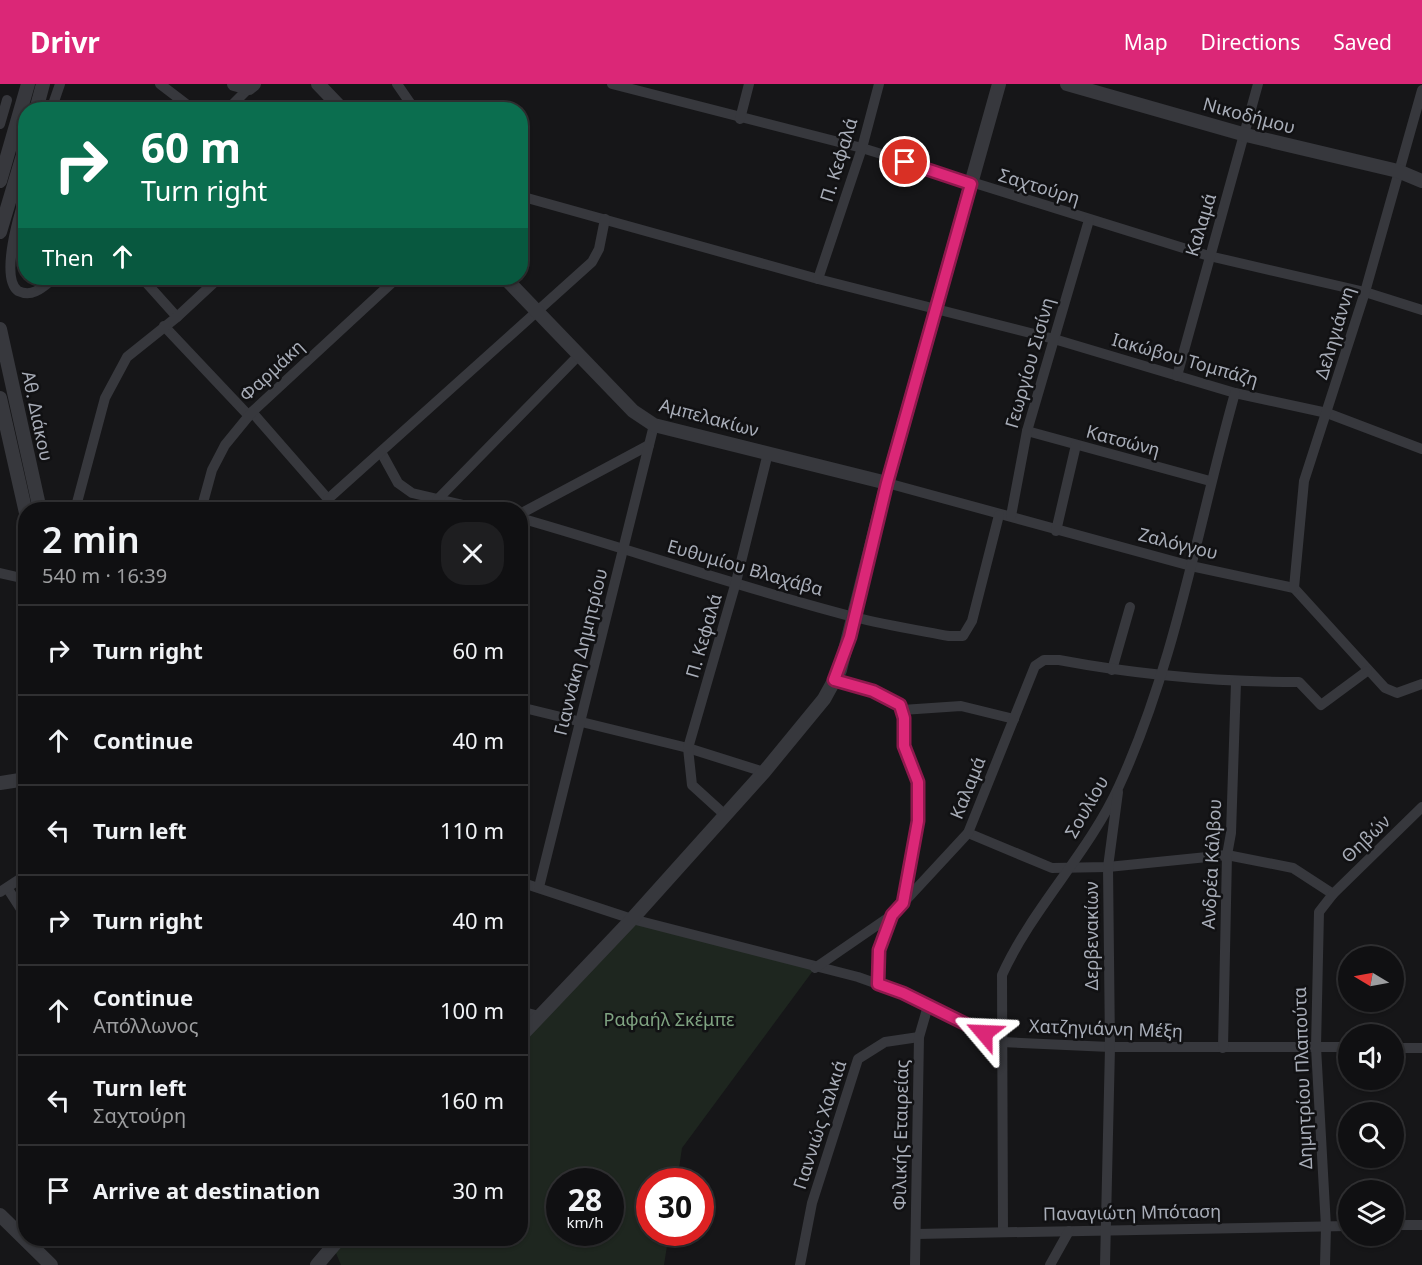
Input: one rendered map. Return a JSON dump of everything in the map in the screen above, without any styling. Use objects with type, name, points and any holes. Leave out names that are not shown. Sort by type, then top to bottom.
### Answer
[{"type":"street","points":[[23,102],[28,84]]},
{"type":"street","points":[[38,102],[43,84]]},
{"type":"street","points":[[54,102],[60,84]]},
{"type":"street","points":[[160,84],[184,102]]},
{"type":"street","points":[[234,84],[251,86]]},
{"type":"street","points":[[318,84],[335,102]]},
{"type":"street","points":[[397,84],[409,102]]},
{"type":"street","name":"Σαχτούρη","points":[[612,84],[740,119],[862,148],[971,184],[1209,256],[1365,292],[1422,310]]},
{"type":"street","points":[[740,119],[749,84]]},
{"type":"street","name":"Π. Κεφαλά","points":[[818,279],[862,148],[879,84]]},
{"type":"street","points":[[528,1028],[632,919],[764,772],[824,699],[840,670],[887,483],[999,84]]},
{"type":"street","name":"Νικοδήμου","points":[[1067,84],[1246,135],[1398,171],[1422,181]]},
{"type":"street","name":"Καλαμά","points":[[1177,376],[1209,256],[1246,135],[1258,84]]},
{"type":"street","points":[[235,102],[251,86]]},
{"type":"street","name":"Δεληγιάννη","points":[[1294,588],[1304,481],[1365,292],[1422,90]]},
{"type":"street","points":[[0,124],[4,99],[18,104]]},
{"type":"street","points":[[0,181],[3,163],[18,118]]},
{"type":"street","points":[[0,232],[18,172]]},
{"type":"street","name":"Ιακώβου Τομπάζη","points":[[528,198],[818,279],[936,307],[1054,339],[1235,393],[1327,413],[1422,449]]},
{"type":"street","points":[[18,217],[6,276],[12,288],[26,294],[37,292],[46,285]]},
{"type":"street","points":[[331,502],[381,452],[592,262],[599,249],[605,219]]},
{"type":"street","name":"Γεωργίου Σισίνη","points":[[963,636],[972,621],[1005,516],[1027,431],[1089,220]]},
{"type":"street","points":[[148,285],[177,317]]},
{"type":"street","points":[[77,502],[105,398],[127,357],[177,317],[211,285]]},
{"type":"street","name":"Φαρμάκη","points":[[203,502],[212,470],[225,445],[250,414],[389,285]]},
{"type":"street","name":"Αμπελακίων","points":[[512,285],[633,411],[654,425],[887,483]]},
{"type":"street","points":[[164,326],[250,414],[325,502]]},
{"type":"street","name":"Αθ. Διάκου","points":[[0,330],[38,502]]},
{"type":"street","points":[[437,500],[579,355]]},
{"type":"street","name":"Σουλίου","points":[[1003,1232],[1002,975],[1012,953],[1042,904],[1069,868],[1118,788],[1159,676],[1191,566],[1210,481],[1235,393]]},
{"type":"street","name":"Αθ. Διάκου","points":[[0,398],[24,502]]},
{"type":"street","name":"Γιαννάκη Δημητρίου","points":[[539,887],[654,425]]},
{"type":"street","name":"Κατσώνη","points":[[1027,431],[1210,481]]},
{"type":"street","points":[[528,512],[649,445]]},
{"type":"street","points":[[1056,531],[1076,446]]},
{"type":"street","points":[[381,452],[398,483],[412,492],[447,502]]},
{"type":"street","name":"Π. Κεφαλά","points":[[725,816],[692,785],[688,748],[736,582],[768,453]]},
{"type":"street","name":"Ζαλόγγου","points":[[887,483],[1191,566],[1294,588]]},
{"type":"street","name":"Ευθυμίου Βλαχάβα","points":[[528,518],[668,564],[855,617],[949,636],[963,636]]},
{"type":"street","points":[[0,573],[18,577]]},
{"type":"street","points":[[1294,588],[1390,691],[1408,691],[1422,684]]},
{"type":"street","points":[[1130,606],[1112,670],[1236,682],[1299,682],[1321,705],[1368,670]]},
{"type":"street","name":"Καλαμά","points":[[815,968],[892,915],[968,832],[1035,666],[1044,660],[1059,660],[1112,670]]},
{"type":"street","points":[[834,680],[892,698],[902,710],[904,746],[918,782],[919,799],[918,821],[903,903]]},
{"type":"street","name":"Ανδρέα Κάλβου","points":[[1223,1048],[1227,855],[1231,833],[1236,682]]},
{"type":"street","points":[[902,710],[961,706],[1014,718]]},
{"type":"street","points":[[528,709],[688,748],[764,772]]},
{"type":"street","points":[[0,783],[18,780]]},
{"type":"street","name":"Δερβενακίων","points":[[1105,1265],[1110,1047],[1108,867],[1118,788]]},
{"type":"street","name":"Θηβών","points":[[1333,894],[1422,807]]},
{"type":"street","points":[[968,832],[1052,868],[1108,867],[1227,855],[1293,868],[1333,894]]},
{"type":"street","points":[[18,881],[4,891],[18,908]]},
{"type":"street","name":"Χατζηγιάννη Μέξη","points":[[528,884],[632,919],[878,984],[1002,1042],[1110,1047],[1338,1047]]},
{"type":"street","name":"Δημητρίου Πλαπούτα","points":[[1325,1265],[1326,1227],[1316,1047],[1317,922],[1321,907],[1333,894]]},
{"type":"street","points":[[878,984],[879,950],[892,915]]},
{"type":"street","name":"Φιλικής Εταιρείας","points":[[915,1265],[919,1037],[928,1006]]},
{"type":"street","points":[[528,1013],[539,1016]]},
{"type":"street","name":"Γιαννιώς Χαλκιά","points":[[800,1265],[812,1203],[858,1059],[885,1042],[919,1037]]},
{"type":"street","points":[[1404,1048],[1422,1048]]},
{"type":"street","points":[[0,1215],[18,1233]]},
{"type":"street","points":[[1404,1226],[1422,1225]]},
{"type":"street","name":"Παναγιώτη Μπόταση","points":[[916,1234],[1338,1226]]},
{"type":"street","points":[[1050,1265],[1069,1231]]},
{"type":"street","points":[[32,1246],[51,1265]]},
{"type":"street","points":[[323,1262],[334,1246]]},
{"type":"green space","name":"Ραφαήλ Σκέμπε","points":[[632,919],[815,968],[682,1148],[679,1168],[636,1168],[636,1246],[667,1246],[664,1265],[341,1265],[333,1246],[528,1246],[528,1030]]},
{"type":"route","points":[[905,162],[971,184],[887,483],[850,637],[840,670],[834,680],[892,698],[900,705],[904,718],[904,746],[918,782],[918,821],[903,903],[892,915],[879,950],[878,984],[903,993],[984,1033]]}]
